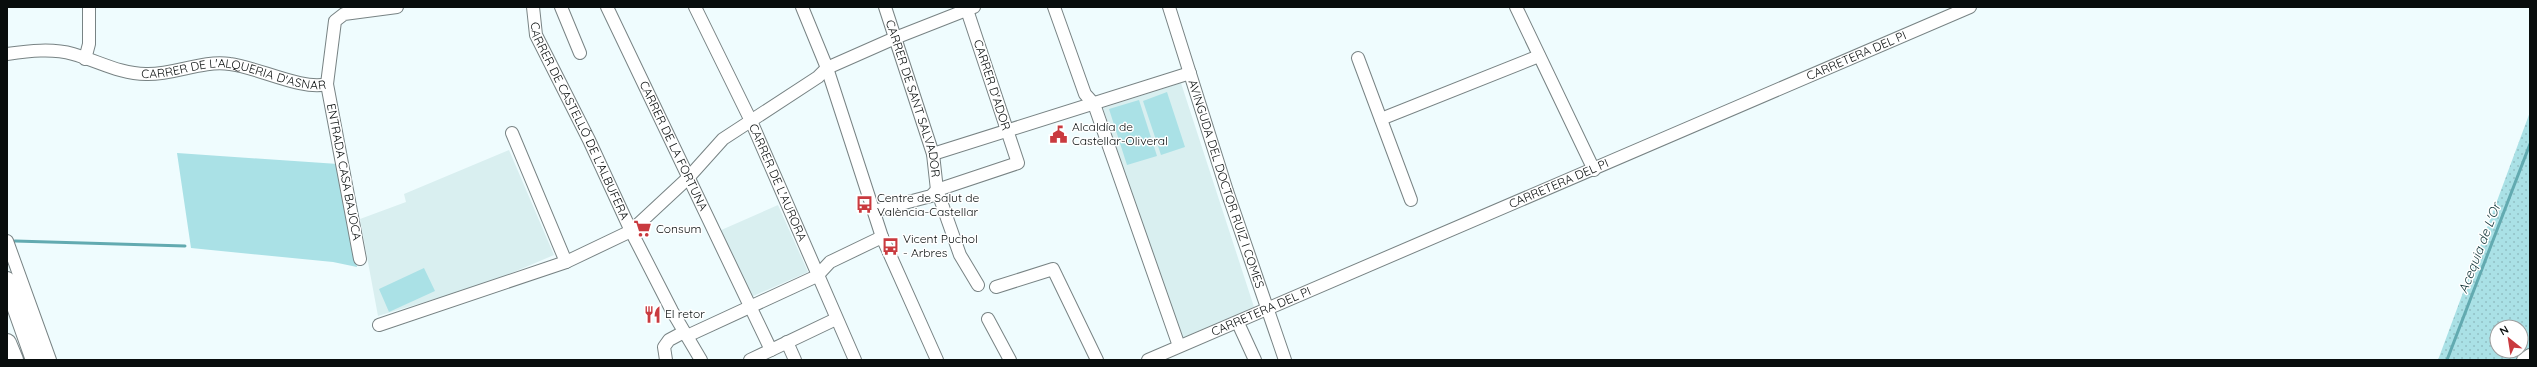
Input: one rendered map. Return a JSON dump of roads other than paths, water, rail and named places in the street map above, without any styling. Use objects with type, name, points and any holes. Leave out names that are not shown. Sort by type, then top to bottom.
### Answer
[{"type":"highway","points":[[7,281],[35,360]]},
{"type":"highway","points":[[7,343],[14,360]]},
{"type":"street","points":[[85,59],[90,44],[89,7]]},
{"type":"street","name":"CARRER DE L'ALQUERIA D'ASNAR","points":[[7,54],[49,51],[73,54],[127,73],[146,74],[207,64],[232,64],[305,84],[327,84],[335,21],[344,14],[397,7]]},
{"type":"street","name":"CARRER DE CASTELLÓ DE L'ALBUFERA","points":[[533,7],[536,35],[589,140],[631,231],[701,360]]},
{"type":"street","points":[[561,7],[580,54]]},
{"type":"street","name":"CARRER DE LA FORTUNA","points":[[607,7],[771,350]]},
{"type":"street","name":"CARRER DE L'AURORA","points":[[696,7],[751,121],[817,276],[855,360]]},
{"type":"street","points":[[802,7],[827,68],[882,237],[937,360]]},
{"type":"street","name":"CARRER DE SANT SALVADOR","points":[[885,7],[933,154],[937,190],[960,255],[978,285]]},
{"type":"street","points":[[1054,7],[1085,94],[1094,104],[1174,352]]},
{"type":"street","name":"AVINGUDA DEL DOCTOR RUIZ I COMES","points":[[1169,7],[1227,191],[1285,360]]},
{"type":"street","points":[[1516,7],[1594,170]]},
{"type":"street","name":"CARRETERA DEL PI","points":[[1148,360],[1174,352],[1970,7]]},
{"type":"street","points":[[379,325],[566,262],[631,231],[688,178],[723,139],[818,77],[827,68],[969,8]]},
{"type":"street","name":"CARRER D'ADOR","points":[[937,190],[1018,163],[969,8]]},
{"type":"street","points":[[1381,119],[1539,56]]},
{"type":"street","points":[[1358,58],[1411,200]]},
{"type":"street","points":[[933,154],[1007,132],[1190,73]]},
{"type":"street","name":"ENTRADA CASA BAJOCA","points":[[327,84],[360,259]]},
{"type":"street","points":[[512,134],[566,262]]},
{"type":"street","points":[[874,211],[931,196],[937,190]]},
{"type":"street","points":[[666,360],[664,347],[669,340],[751,307],[817,276],[830,262],[882,237]]},
{"type":"street","points":[[7,241],[50,360]]},
{"type":"street","points":[[996,287],[1052,269],[1097,360]]},
{"type":"street","points":[[750,360],[836,319]]},
{"type":"street","points":[[988,320],[1010,360]]},
{"type":"street","points":[[1238,323],[1255,360]]},
{"type":"street","points":[[787,342],[795,360]]},
{"type":"street","points":[[2523,360],[2530,355]]},
{"type":"waterway","name":"Acequia de L'Or","points":[[2447,360],[2530,144]]},
{"type":"waterway","points":[[15,241],[185,246]]},
{"type":"place","name":"Alcaldía de Castellar-Oliveral","points":[[1059,134]]},
{"type":"place","name":"Centre de Salut de València-Castellar","points":[[864,205]]},
{"type":"place","name":"Consum","points":[[643,229]]},
{"type":"place","name":"Vicent Puchol - Arbres","points":[[890,246]]},
{"type":"place","name":"El retor","points":[[652,314]]}]
